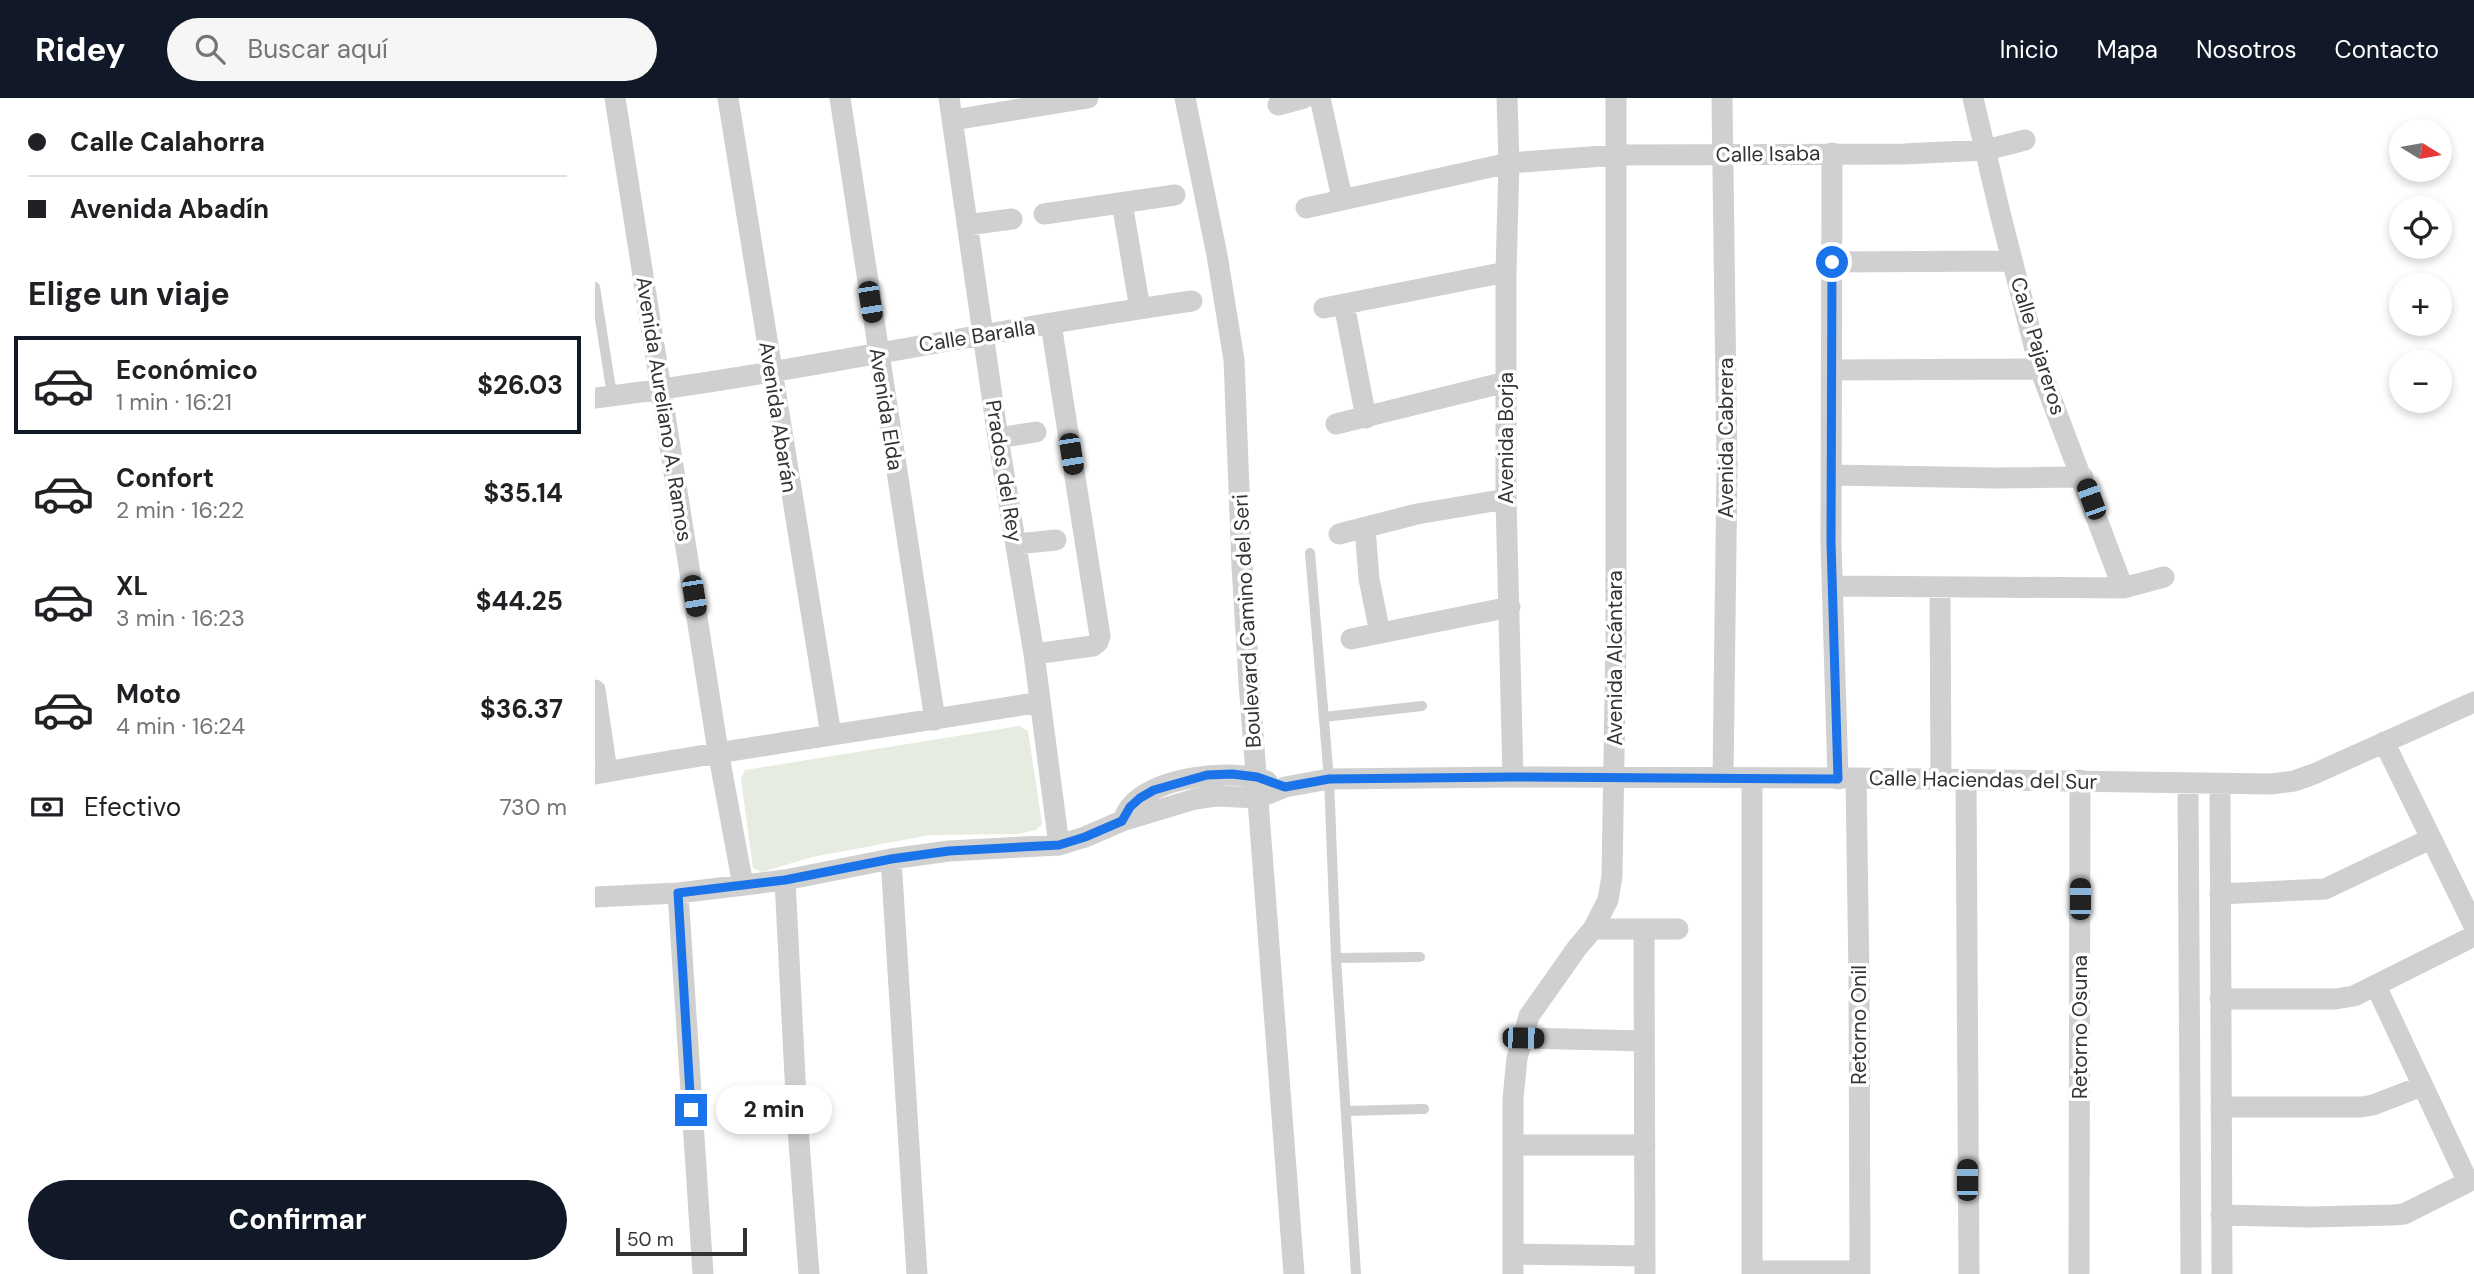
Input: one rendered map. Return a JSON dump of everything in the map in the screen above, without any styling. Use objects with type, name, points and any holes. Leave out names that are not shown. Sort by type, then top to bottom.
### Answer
[{"type":"street","name":"Avenida Aureliano A. Ramos","points":[[615,98],[718,751],[743,885]]},
{"type":"street","name":"Avenida Abarán","points":[[728,98],[831,735]]},
{"type":"street","name":"Avenida Elda","points":[[840,98],[935,720]]},
{"type":"street","name":"Prados del Rey","points":[[950,98],[999,438],[1034,654],[1059,845]]},
{"type":"street","points":[[953,120],[1087,98]]},
{"type":"street","name":"Boulevard Camino del Seri","points":[[1185,98],[1217,255],[1234,360],[1243,579],[1294,1274]]},
{"type":"street","points":[[1278,105],[1304,98]]},
{"type":"street","points":[[1320,98],[1342,198]]},
{"type":"street","name":"Avenida Borja","points":[[1507,98],[1509,163],[1506,499],[1513,777]]},
{"type":"street","name":"Avenida Alcántara","points":[[1513,1264],[1513,1099],[1517,1058],[1529,1016],[1537,1001],[1593,929],[1608,900],[1612,876],[1615,778],[1616,98]]},
{"type":"street","name":"Avenida Cabrera","points":[[1722,98],[1727,467],[1723,778]]},
{"type":"street","name":"Calle Pajareros","points":[[1973,98],[2040,369],[2123,588]]},
{"type":"street","name":"Calle Isaba","points":[[1306,208],[1509,163],[1617,155],[1904,154],[1986,150],[2025,140]]},
{"type":"street","name":"Retorno Onil","points":[[1752,779],[1752,1273],[1860,1273],[1859,979],[1832,586],[1832,153]]},
{"type":"street","points":[[1044,214],[1175,195]]},
{"type":"street","points":[[1122,204],[1140,309]]},
{"type":"street","points":[[967,225],[1012,219]]},
{"type":"street","points":[[1832,262],[2012,261]]},
{"type":"street","points":[[1366,418],[1334,306],[1506,272]]},
{"type":"street","name":"Calle Baralla","points":[[604,397],[1192,301]]},
{"type":"street","points":[[1034,654],[1093,646],[1100,636],[1051,324]]},
{"type":"street","points":[[1832,370],[2040,369]]},
{"type":"street","points":[[1336,424],[1506,382]]},
{"type":"street","points":[[999,438],[1036,432]]},
{"type":"street","points":[[1832,475],[2083,477]]},
{"type":"street","points":[[1339,534],[1417,514],[1506,499]]},
{"type":"street","points":[[1364,528],[1369,579],[1380,633]]},
{"type":"street","points":[[1016,544],[1056,540]]},
{"type":"street","points":[[1832,586],[2123,588],[2164,577]]},
{"type":"street","points":[[1940,588],[1941,780]]},
{"type":"street","points":[[1351,639],[1510,607]]},
{"type":"street","points":[[595,690],[601,773],[718,751],[1040,702]]},
{"type":"street","name":"Calle Haciendas del Sur","points":[[595,897],[678,893],[785,880],[891,859],[949,851],[1059,845],[1122,821],[1130,807],[1140,798],[1174,783],[1207,775],[1232,774],[1257,787],[1285,787],[1329,779],[1513,777],[2080,780],[2271,784],[2294,781],[2474,702]]},
{"type":"street","points":[[2384,743],[2474,926]]},
{"type":"street","points":[[1966,780],[1969,1274]]},
{"type":"street","name":"Retorno Osuna","points":[[2079,1274],[2080,780]]},
{"type":"street","points":[[2188,783],[2191,1274]]},
{"type":"street","points":[[2220,784],[2222,1274]]},
{"type":"street","points":[[2220,894],[2325,890],[2430,839]]},
{"type":"street","points":[[891,859],[917,1274]]},
{"type":"street","points":[[785,880],[797,1116],[809,1274]]},
{"type":"street","points":[[678,893],[703,1274]]},
{"type":"street","points":[[1593,929],[1678,929]]},
{"type":"street","points":[[1513,1264],[1645,1265],[1644,929]]},
{"type":"street","points":[[2220,999],[2345,998],[2376,986],[2474,936]]},
{"type":"street","points":[[2221,1216],[2394,1216],[2405,1214],[2471,1180],[2376,986]]},
{"type":"street","points":[[1523,1038],[1644,1041]]},
{"type":"street","points":[[2221,1107],[2361,1107],[2374,1105],[2423,1086]]},
{"type":"street","points":[[1513,1145],[1645,1145]]},
{"type":"lane","points":[[595,286],[604,397]]},
{"type":"lane","points":[[1310,553],[1329,779],[1336,958],[1356,1274]]},
{"type":"lane","points":[[1324,717],[1422,706]]},
{"type":"lane","points":[[1336,958],[1420,957]]},
{"type":"lane","points":[[1346,1111],[1424,1109]]},
{"type":"shaded area","points":[[1019,726],[1028,731],[1042,824],[1036,830],[1017,834],[930,835],[812,857],[762,872],[753,868],[741,779],[745,770]]},
{"type":"route","points":[[691,1110],[678,893],[785,880],[891,859],[949,851],[1059,845],[1122,821],[1130,807],[1154,790],[1207,775],[1257,777],[1285,787],[1329,779],[1838,779],[1831,542],[1832,262]]}]
